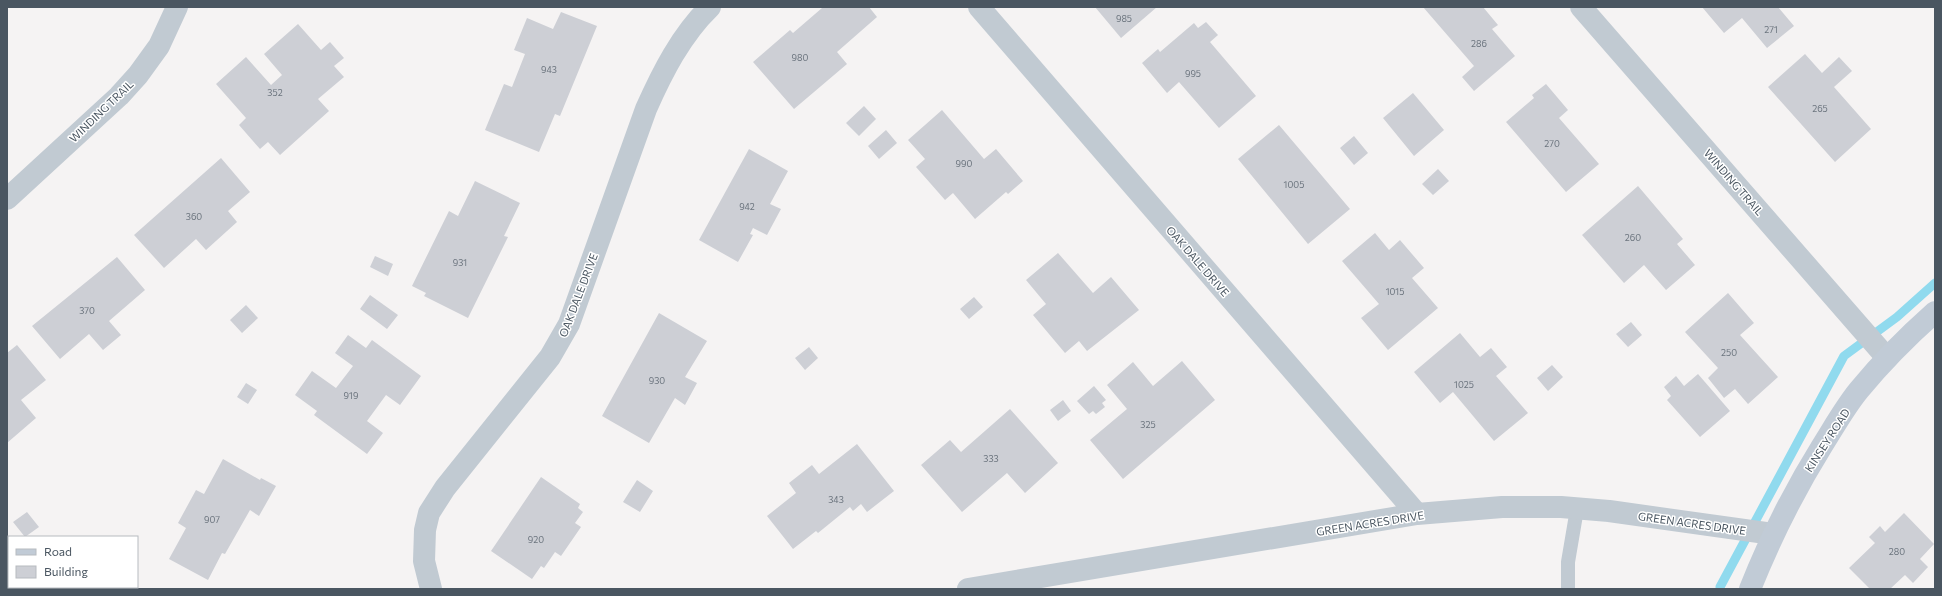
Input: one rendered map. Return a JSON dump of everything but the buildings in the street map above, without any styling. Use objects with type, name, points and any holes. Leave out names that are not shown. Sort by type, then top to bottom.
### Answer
[{"type":"street","name":"WINDING TRAIL","points":[[7,199],[119,96],[138,75],[159,46],[176,7]]},
{"type":"street","name":"OAK DALE DRIVE","points":[[431,589],[424,561],[425,530],[429,513],[445,488],[550,357],[562,338],[569,324],[646,110],[657,85],[677,49],[710,7]]},
{"type":"street","name":"OAK DALE DRIVE","points":[[979,7],[1417,514]]},
{"type":"street","name":"WINDING TRAIL","points":[[1581,7],[1887,358]]},
{"type":"street","name":"KINSEY ROAD","points":[[1750,589],[1774,534],[1803,477],[1836,423],[1858,391],[1887,358],[1935,312]]},
{"type":"street","name":"GREEN ACRES DRIVE","points":[[968,589],[1417,514],[1502,507],[1609,511],[1774,534]]},
{"type":"lane","points":[[1568,589],[1568,562],[1577,509]]},
{"type":"waterway","points":[[1720,587],[1844,356],[1897,317],[1935,283]]}]
